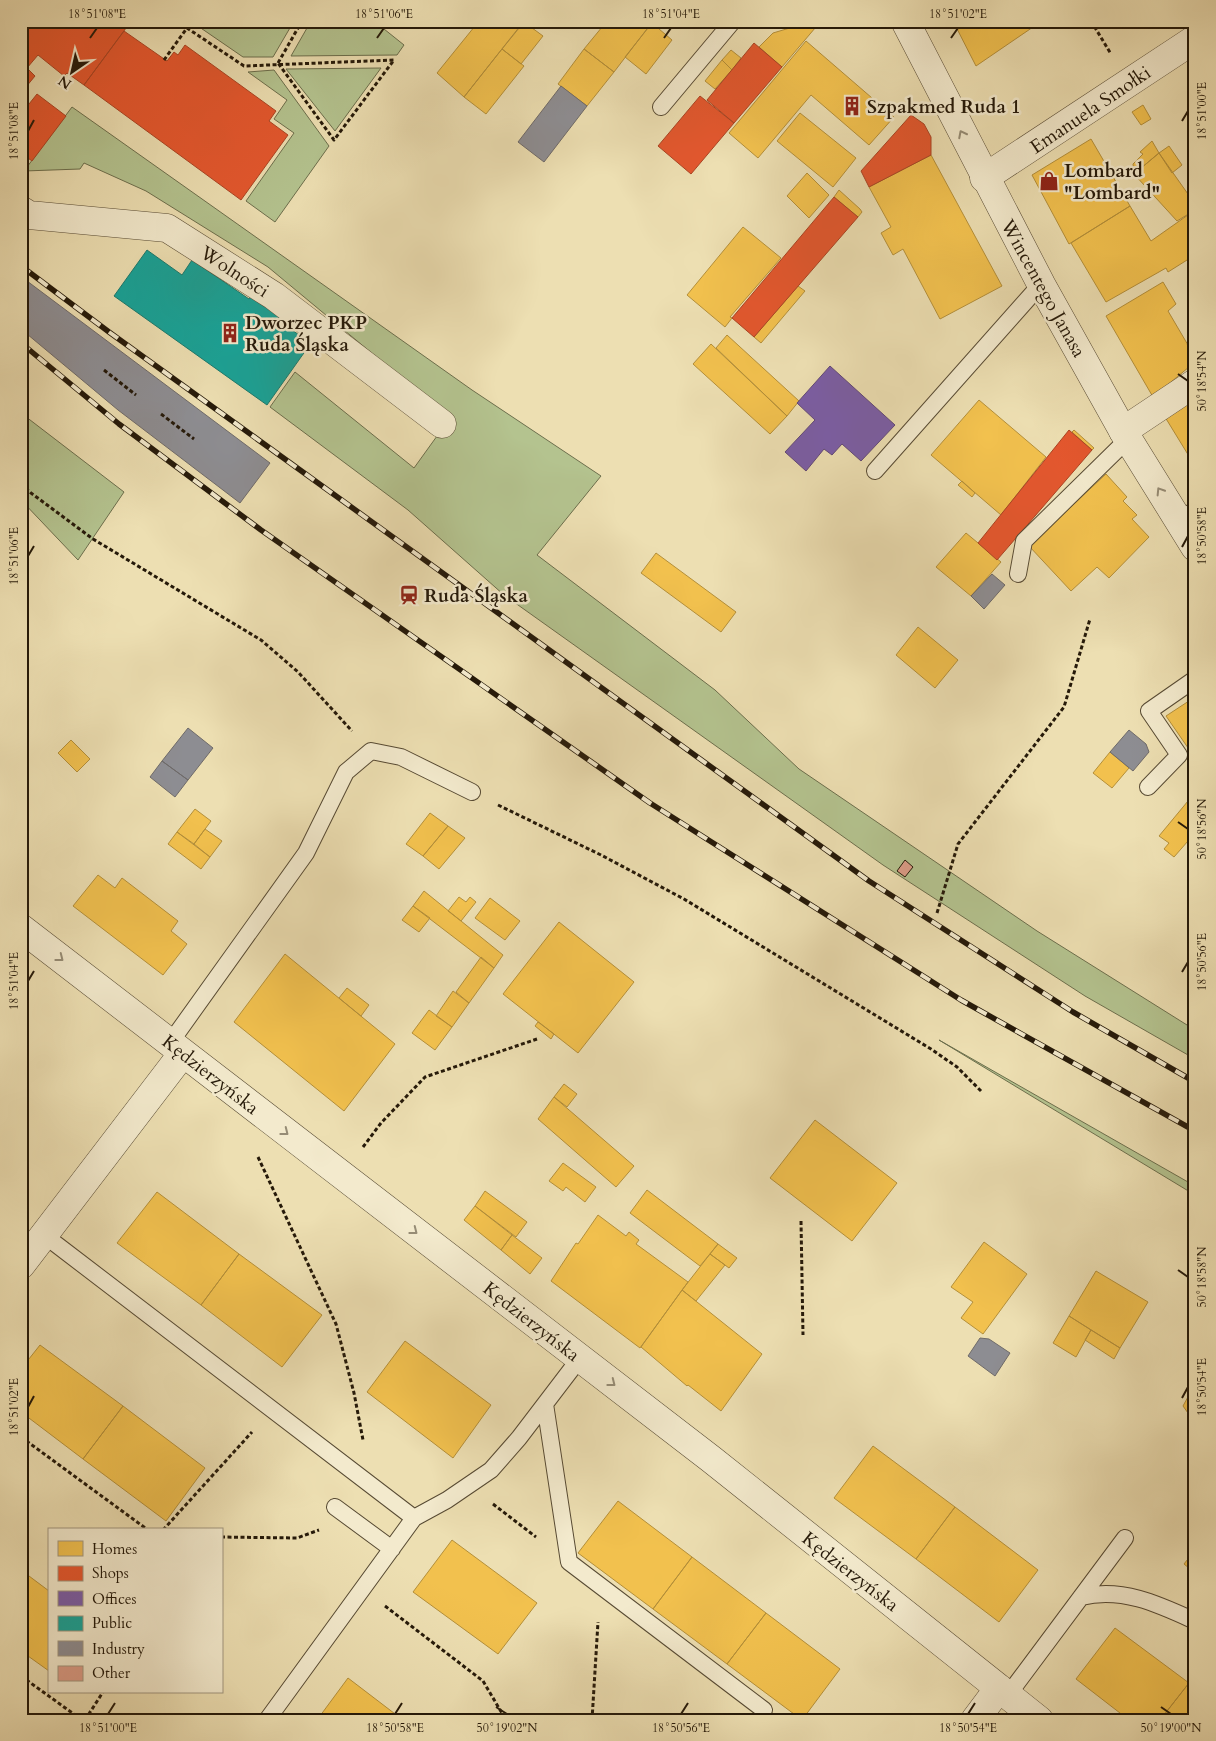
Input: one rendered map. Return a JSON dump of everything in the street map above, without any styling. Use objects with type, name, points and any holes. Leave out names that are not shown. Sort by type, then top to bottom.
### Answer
[{"type":"street","name":"Wincentego Janasa","points":[[905,21],[984,178],[1126,435],[1187,515],[1195,547]]},
{"type":"street","name":"Emanuela Smołki","points":[[984,178],[1195,39]]},
{"type":"street","name":"Wolności","points":[[21,210],[29,215],[167,228],[274,296],[442,424]]},
{"type":"street","points":[[1126,435],[1195,383]]},
{"type":"street","name":"Kędzierzyńska","points":[[21,928],[580,1358],[1039,1720]]},
{"type":"street","points":[[21,1265],[176,1048]]},
{"type":"street","points":[[975,1720],[1004,1692]]},
{"type":"lane","points":[[661,107],[733,21]]},
{"type":"lane","points":[[875,471],[1041,284]]},
{"type":"lane","points":[[1018,574],[1024,540],[1126,435]]},
{"type":"lane","points":[[1148,787],[1179,755],[1149,712],[1195,679]]},
{"type":"lane","points":[[176,1048],[306,853],[346,772],[371,751],[401,757],[472,792]]},
{"type":"lane","points":[[44,1235],[414,1518]]},
{"type":"lane","points":[[267,1720],[414,1518],[491,1470],[580,1358]]},
{"type":"lane","points":[[545,1404],[569,1562],[764,1710]]},
{"type":"lane","points":[[335,1507],[392,1549]]},
{"type":"lane","points":[[1004,1692],[1081,1597],[1124,1538]]},
{"type":"lane","points":[[1081,1597],[1105,1593],[1131,1596],[1155,1603],[1195,1621]]},
{"type":"path","points":[[278,63],[302,21]]},
{"type":"path","points":[[1092,21],[1112,55]]},
{"type":"path","points":[[164,60],[188,28],[244,66],[278,63],[394,60],[334,140],[278,63]]},
{"type":"path","points":[[104,370],[136,395]]},
{"type":"path","points":[[161,414],[194,439]]},
{"type":"path","points":[[21,483],[31,493],[93,539],[261,640],[298,672],[371,751]]},
{"type":"path","points":[[937,913],[958,844],[1064,707],[1090,619]]},
{"type":"path","points":[[472,792],[601,855],[684,900],[931,1049],[957,1067],[982,1092]]},
{"type":"path","points":[[359,1152],[381,1123],[425,1077],[537,1039]]},
{"type":"path","points":[[257,1154],[336,1324],[354,1394]]},
{"type":"path","points":[[801,1222],[803,1335]]},
{"type":"path","points":[[165,1528],[273,1410]]},
{"type":"path","points":[[21,1437],[145,1528]]},
{"type":"path","points":[[468,1486],[569,1562]]},
{"type":"path","points":[[222,1537],[297,1538],[319,1531],[335,1507]]},
{"type":"path","points":[[592,1720],[600,1586]]},
{"type":"path","points":[[363,1588],[483,1681],[506,1720]]},
{"type":"path","points":[[21,1676],[84,1720],[103,1694]]},
{"type":"green space","points":[[294,21],[273,57],[243,57],[192,22]]},
{"type":"green space","points":[[311,21],[374,21],[404,45],[397,55],[291,56]]},
{"type":"green space","points":[[381,68],[335,131],[286,69]]},
{"type":"green space","points":[[274,70],[329,146],[275,222],[246,201],[294,133],[274,119],[287,100],[248,72]]},
{"type":"green space","points":[[72,107],[472,390],[601,476],[537,555],[715,690],[799,769],[1037,931],[1195,1030],[1195,1059],[1085,996],[883,865],[504,595],[408,510],[270,407],[295,372],[414,468],[450,418],[268,267],[146,191],[84,163],[80,169],[24,171]]},
{"type":"green space","points":[[21,413],[124,492],[78,560],[21,500]]},
{"type":"green space","points":[[939,1040],[1195,1186],[1195,1195]]},
{"type":"building: Homes","points":[[479,21],[524,21],[464,97],[437,73]]},
{"type":"building: Homes","points":[[524,21],[541,21],[534,29]]},
{"type":"building: Homes","points":[[607,21],[653,21],[614,72],[584,49]]},
{"type":"building: Homes","points":[[791,21],[821,21],[782,67],[759,47],[773,33],[793,27]]},
{"type":"building: Homes","points":[[953,21],[1034,21],[1036,25],[976,66]]},
{"type":"building: Homes","points":[[524,22],[543,36],[521,64],[502,49]]},
{"type":"building: Homes","points":[[652,23],[672,40],[646,74],[625,57]]},
{"type":"building: Homes","name":"Szpakmed Ruda 1","points":[[806,41],[894,117],[869,145],[811,95],[758,158],[729,133]]},
{"type":"building: Homes","points":[[502,49],[524,66],[486,114],[464,97]]},
{"type":"building: Homes","points":[[584,49],[614,72],[587,106],[558,84]]},
{"type":"building: Homes","points":[[731,50],[741,58],[732,70],[722,60]]},
{"type":"building: Homes","points":[[722,60],[732,70],[715,89],[705,81]]},
{"type":"building: Homes","points":[[1143,105],[1151,119],[1141,125],[1132,112]]},
{"type":"building: Homes","points":[[800,113],[856,158],[833,187],[777,141]]},
{"type":"building: Homes","points":[[1091,139],[1130,206],[1069,244],[1032,175]]},
{"type":"building: Homes","points":[[1152,141],[1159,153],[1134,174],[1133,164],[1143,154],[1140,152]]},
{"type":"building: Homes","points":[[1169,146],[1182,165],[1172,173],[1159,153]]},
{"type":"building: Homes","points":[[1159,153],[1195,204],[1195,210],[1177,221],[1134,174]]},
{"type":"building: Homes","points":[[931,155],[1002,286],[940,319],[903,249],[893,255],[881,233],[891,227],[869,187]]},
{"type":"building: Homes","points":[[807,173],[829,195],[809,218],[787,196]]},
{"type":"building: Homes","points":[[839,190],[860,209],[862,212],[858,217],[834,197]]},
{"type":"building: Homes","points":[[1130,206],[1151,241],[1195,210],[1195,255],[1168,272],[1166,268],[1106,302],[1071,243]]},
{"type":"building: Homes","points":[[743,227],[781,258],[730,317],[732,318],[725,327],[687,295]]},
{"type":"building: Homes","points":[[1163,282],[1176,304],[1168,311],[1195,357],[1195,362],[1153,397],[1106,316]]},
{"type":"building: Homes","points":[[798,286],[805,291],[761,343],[754,337]]},
{"type":"building: Homes","points":[[727,335],[799,401],[787,416],[716,348]]},
{"type":"building: Homes","points":[[1195,340],[1195,357],[1187,344]]},
{"type":"building: Homes","points":[[711,344],[787,416],[770,434],[693,364]]},
{"type":"building: Homes","points":[[1195,395],[1195,466],[1165,417]]},
{"type":"building: Homes","points":[[979,400],[1046,457],[1001,515],[931,455]]},
{"type":"building: Homes","points":[[1074,430],[1094,448],[1092,450],[1072,432]]},
{"type":"building: Homes","points":[[1106,474],[1127,497],[1123,501],[1137,515],[1132,519],[1149,537],[1109,578],[1097,567],[1071,591],[1029,546]]},
{"type":"building: Homes","points":[[962,481],[975,493],[972,497],[958,485]]},
{"type":"building: Homes","points":[[966,533],[1001,562],[971,596],[936,567]]},
{"type":"building: Homes","points":[[656,553],[736,612],[721,632],[641,573]]},
{"type":"building: Homes","points":[[918,627],[958,660],[935,688],[896,655]]},
{"type":"building: Homes","points":[[1195,697],[1195,758],[1166,716]]},
{"type":"building: Homes","points":[[71,740],[90,759],[77,772],[58,753]]},
{"type":"building: Homes","points":[[1110,752],[1129,768],[1112,788],[1093,773]]},
{"type":"building: Homes","points":[[1188,801],[1195,807],[1195,833],[1174,857],[1164,849],[1169,843],[1159,836]]},
{"type":"building: Homes","points":[[195,809],[211,821],[194,844],[177,832]]},
{"type":"building: Homes","points":[[430,813],[448,826],[423,856],[406,844]]},
{"type":"building: Homes","points":[[448,826],[465,838],[439,869],[423,856]]},
{"type":"building: Homes","points":[[205,829],[222,841],[210,857],[194,844]]},
{"type":"building: Homes","points":[[177,832],[210,857],[201,869],[168,844]]},
{"type":"building: Homes","points":[[98,875],[115,888],[122,878],[178,921],[171,931],[187,944],[163,975],[73,906]]},
{"type":"building: Homes","points":[[424,891],[503,955],[494,968],[413,906]]},
{"type":"building: Homes","points":[[459,897],[466,902],[470,897],[476,902],[461,921],[448,911]]},
{"type":"building: Homes","points":[[490,898],[520,921],[505,940],[475,918]]},
{"type":"building: Homes","points":[[413,906],[430,918],[419,932],[402,920]]},
{"type":"building: Homes","points":[[559,922],[634,982],[578,1053],[503,994]]},
{"type":"building: Homes","points":[[285,954],[395,1044],[344,1111],[234,1022]]},
{"type":"building: Homes","points":[[481,957],[494,968],[469,1003],[456,992]]},
{"type":"building: Homes","points":[[347,988],[369,1005],[361,1016],[339,998]]},
{"type":"building: Homes","points":[[453,991],[469,1003],[452,1027],[436,1016]]},
{"type":"building: Homes","points":[[429,1010],[452,1027],[435,1050],[412,1033]]},
{"type":"building: Homes","points":[[538,1022],[554,1034],[551,1039],[535,1026]]},
{"type":"building: Homes","points":[[564,1084],[577,1094],[567,1107],[554,1097]]},
{"type":"building: Homes","points":[[554,1097],[634,1166],[616,1187],[538,1119]]},
{"type":"building: Homes","points":[[815,1120],[897,1183],[852,1241],[770,1178]]},
{"type":"building: Homes","points":[[563,1163],[596,1187],[585,1202],[566,1187],[563,1191],[549,1181]]},
{"type":"building: Homes","points":[[647,1190],[718,1244],[700,1266],[630,1213]]},
{"type":"building: Homes","points":[[485,1191],[527,1222],[516,1237],[475,1206]]},
{"type":"building: Homes","points":[[157,1192],[239,1254],[201,1305],[117,1243]]},
{"type":"building: Homes","points":[[475,1206],[512,1235],[501,1250],[464,1220]]},
{"type":"building: Homes","points":[[598,1215],[626,1236],[629,1232],[639,1240],[636,1244],[688,1282],[640,1348],[551,1281],[576,1243],[578,1244]]},
{"type":"building: Homes","points":[[512,1235],[542,1258],[530,1274],[501,1250]]},
{"type":"building: Homes","points":[[984,1242],[1027,1274],[983,1334],[961,1318],[973,1302],[951,1287]]},
{"type":"building: Homes","points":[[718,1244],[737,1258],[729,1268],[710,1254]]},
{"type":"building: Homes","points":[[239,1254],[322,1315],[282,1367],[201,1305]]},
{"type":"building: Homes","points":[[710,1254],[725,1265],[696,1301],[682,1290]]},
{"type":"building: Homes","points":[[1096,1271],[1148,1302],[1120,1348],[1069,1316]]},
{"type":"building: Homes","points":[[682,1290],[762,1354],[721,1411],[687,1386],[641,1347]]},
{"type":"building: Homes","points":[[1069,1316],[1091,1330],[1076,1357],[1053,1343]]},
{"type":"building: Homes","points":[[1091,1330],[1120,1348],[1114,1359],[1085,1340]]},
{"type":"building: Homes","points":[[405,1341],[491,1405],[453,1458],[367,1392]]},
{"type":"building: Homes","points":[[40,1345],[123,1406],[83,1459],[21,1412],[21,1369]]},
{"type":"building: Homes","points":[[1195,1384],[1195,1401],[1188,1413],[1183,1406]]},
{"type":"building: Homes","points":[[123,1406],[205,1468],[166,1521],[83,1459]]},
{"type":"building: Homes","points":[[873,1446],[955,1507],[916,1559],[834,1498]]},
{"type":"building: Homes","points":[[618,1501],[692,1557],[653,1609],[578,1553]]},
{"type":"building: Homes","points":[[955,1507],[1038,1570],[999,1622],[916,1559]]},
{"type":"building: Homes","points":[[452,1540],[537,1603],[498,1654],[413,1592]]},
{"type":"building: Homes","points":[[1195,1550],[1195,1573],[1184,1564]]},
{"type":"building: Homes","points":[[692,1557],[766,1613],[727,1664],[653,1609]]},
{"type":"building: Homes","points":[[21,1570],[48,1590],[48,1670],[21,1651]]},
{"type":"building: Homes","points":[[766,1613],[840,1669],[802,1720],[727,1664]]},
{"type":"building: Homes","points":[[1115,1628],[1189,1683],[1160,1720],[1129,1720],[1076,1679]]},
{"type":"building: Homes","points":[[348,1678],[403,1720],[317,1720]]},
{"type":"building: Homes","points":[[1189,1683],[1195,1688],[1195,1720],[1160,1720]]},
{"type":"building: Shops","points":[[21,21],[128,21],[129,24],[84,85],[67,73],[64,76],[38,55],[27,68],[35,76],[21,93]]},
{"type":"building: Shops","points":[[124,31],[167,61],[174,52],[178,55],[185,45],[276,111],[269,121],[288,135],[241,200],[84,85]]},
{"type":"building: Shops","points":[[754,43],[782,67],[734,123],[707,100]]},
{"type":"building: Shops","points":[[37,94],[66,116],[32,161],[21,153],[21,114]]},
{"type":"building: Shops","points":[[700,96],[734,123],[691,174],[658,146]]},
{"type":"building: Shops","points":[[911,115],[924,124],[931,137],[931,155],[869,187],[861,171]]},
{"type":"building: Shops","points":[[834,197],[858,217],[754,337],[732,318]]},
{"type":"building: Shops","points":[[1069,430],[1092,450],[997,560],[978,543]]},
{"type":"building: Offices","points":[[830,366],[895,425],[861,461],[842,444],[832,455],[824,449],[806,471],[785,452],[815,420],[797,403]]},
{"type":"building: Public","name":"Dworzec PKP Ruda Śląska","points":[[147,250],[182,275],[192,260],[249,299],[256,289],[287,313],[280,322],[311,343],[267,405],[114,296]]},
{"type":"building: Industry","points":[[561,86],[587,106],[544,162],[518,142]]},
{"type":"building: Industry","points":[[27,281],[270,463],[240,503],[118,410],[21,329],[21,288]]},
{"type":"building: Industry","points":[[992,574],[1005,585],[984,609],[971,596]]},
{"type":"building: Industry","points":[[188,728],[213,748],[188,780],[162,761]]},
{"type":"building: Industry","points":[[1129,730],[1146,744],[1149,752],[1133,771],[1110,752]]},
{"type":"building: Industry","points":[[162,761],[188,780],[175,797],[150,777]]},
{"type":"building: Industry","points":[[980,1338],[989,1339],[1010,1353],[995,1376],[968,1356]]},
{"type":"building: Other","points":[[905,860],[913,867],[905,877],[897,871]]},
{"type":"railway","points":[[21,266],[109,332],[869,881],[1073,1012],[1195,1082]]},
{"type":"railway","points":[[21,343],[119,424],[261,530],[650,803],[961,1000],[1195,1131]]},
{"type":"place","name":"Szpakmed Ruda 1","points":[[852,106]]},
{"type":"place","name":"Lombard \"Lombard\"","points":[[1049,181]]},
{"type":"place","name":"Dworzec PKP Ruda Śląska","points":[[230,333]]},
{"type":"place","name":"Ruda Śląska","points":[[409,595]]}]
